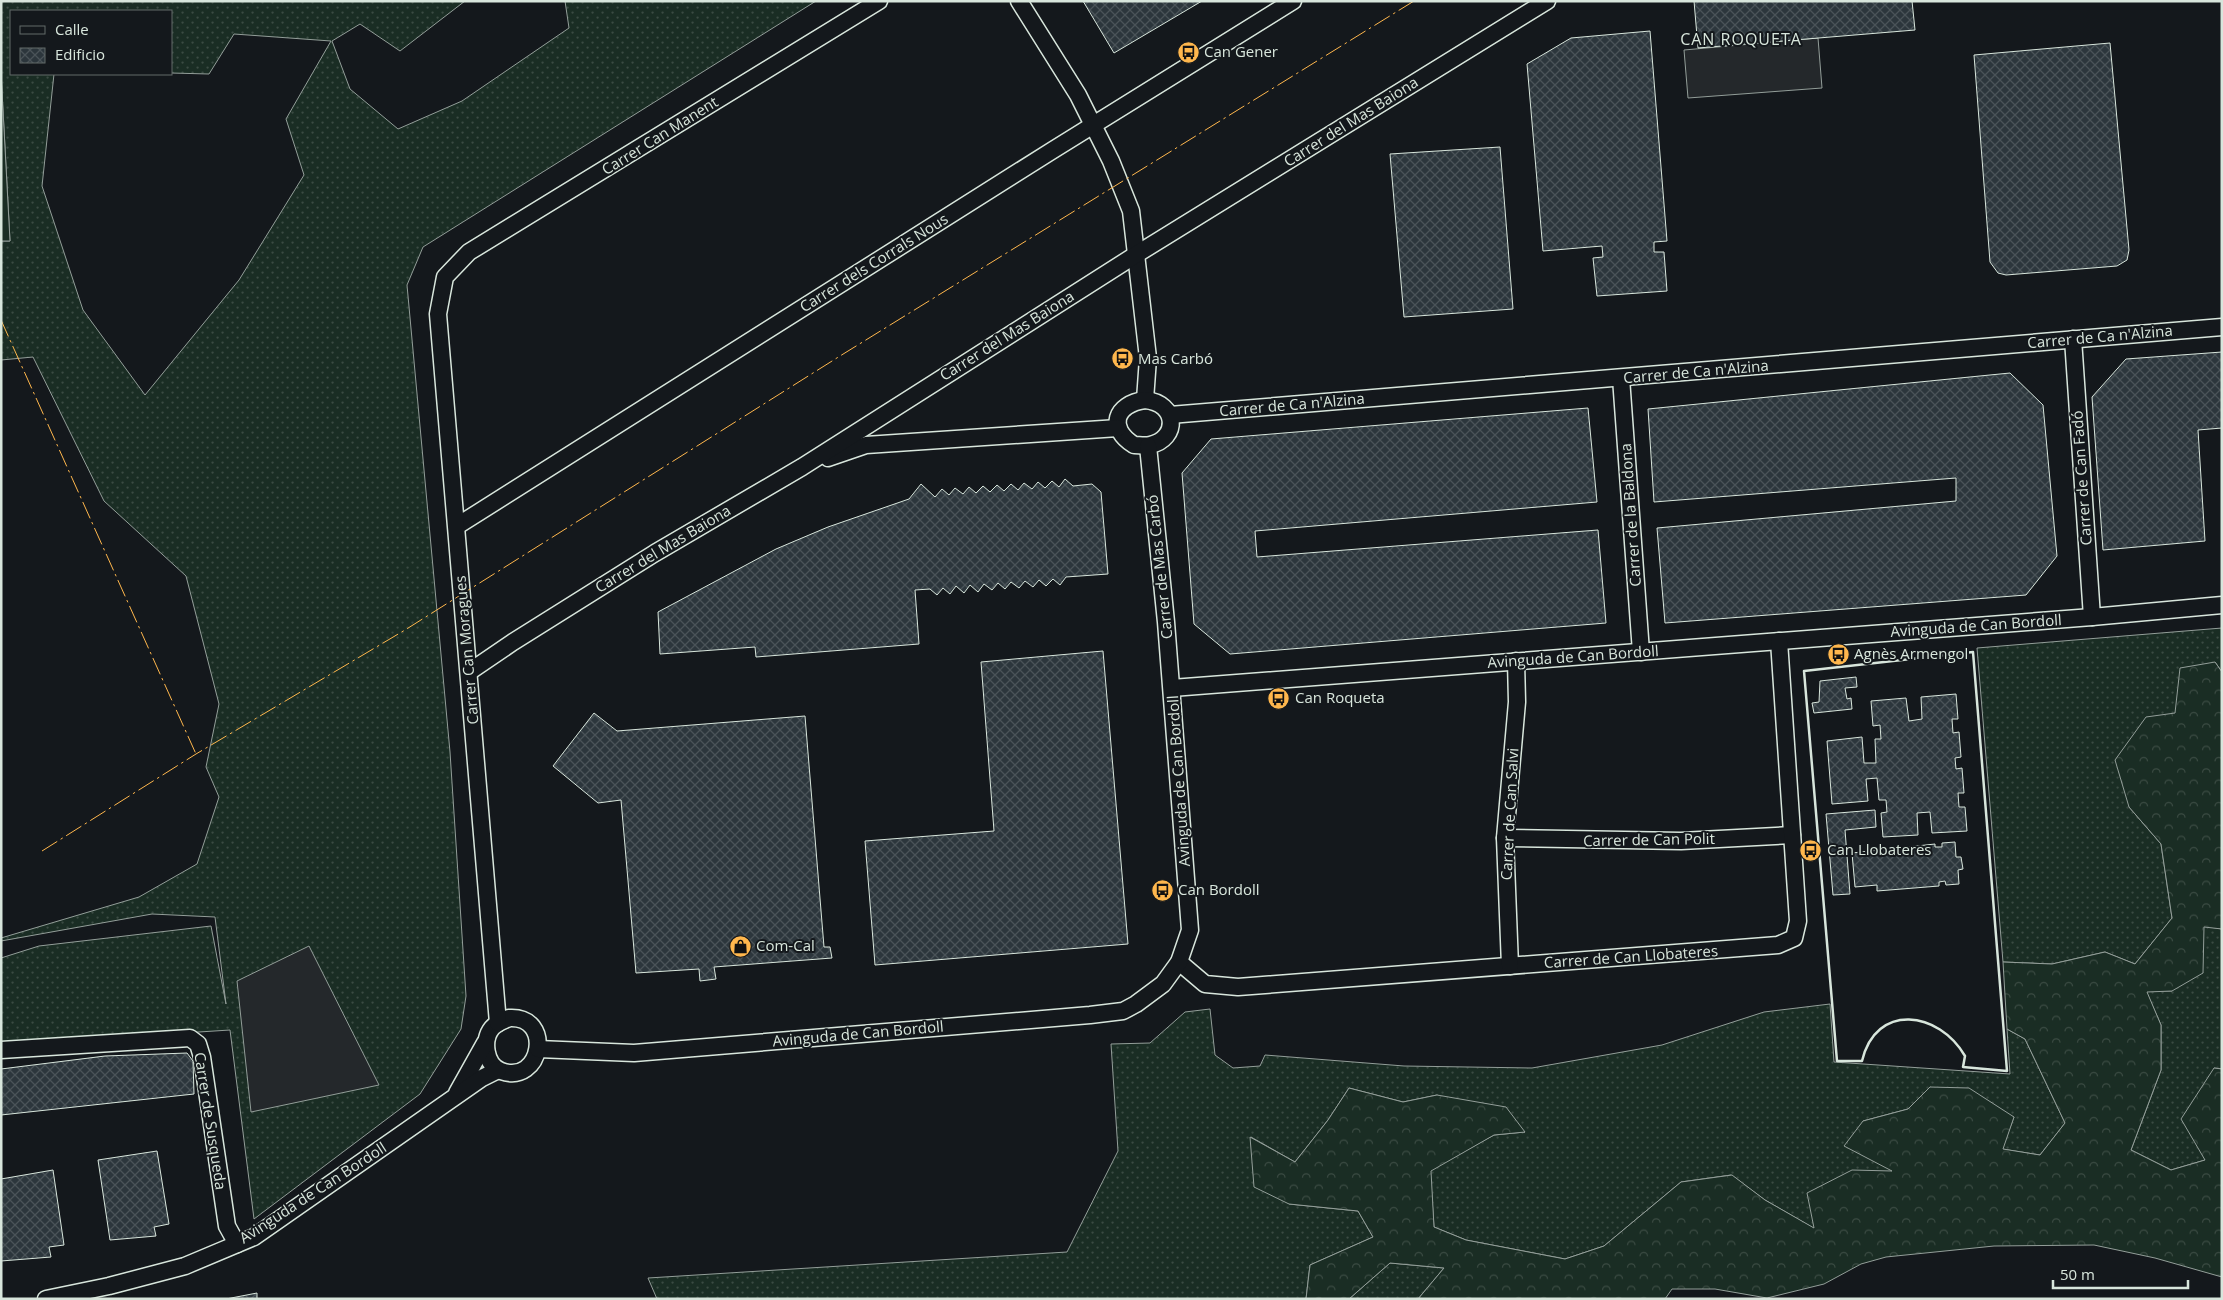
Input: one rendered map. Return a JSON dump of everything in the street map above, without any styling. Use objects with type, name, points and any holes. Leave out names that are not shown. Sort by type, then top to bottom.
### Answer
[{"type":"street","name":"Carrer Can Manent","points":[[445,277],[469,252],[880,1]]},
{"type":"street","points":[[1019,1],[1078,95],[1094,125],[1131,211],[1148,358],[1145,400]]},
{"type":"street","name":"Carrer dels Corrals Nous","points":[[457,526],[1293,1]]},
{"type":"street","name":"Carrer del Mas Baiona","points":[[469,672],[513,642],[655,553],[802,466],[1137,254],[1547,1]]},
{"type":"street","name":"Carrer Can Moragues","points":[[445,277],[438,314],[498,1023]]},
{"type":"street","name":"Carrer de Ca n'Alzina","points":[[1170,415],[2222,327]]},
{"type":"street","name":"Carrer de Can Fadó","points":[[2072,339],[2092,617]]},
{"type":"street","name":"Carrer de la Baldona","points":[[1621,378],[1641,652]]},
{"type":"street","points":[[1132,401],[1157,401],[1163,405],[1170,415],[1168,433],[1159,441],[1148,446],[1134,445],[1124,439],[1118,428],[1119,415],[1122,409],[1132,401]]},
{"type":"street","points":[[802,466],[866,445],[1118,428]]},
{"type":"street","name":"Carrer de Mas Carbó","points":[[1148,446],[1172,688]]},
{"type":"street","name":"Avinguda de Can Bordoll","points":[[538,1049],[634,1053],[1090,1015],[1123,1011],[1136,1004],[1163,984],[1179,962],[1190,930],[1172,688],[2092,617],[2222,605]]},
{"type":"street","name":"Carrer de Can Llobateres","points":[[1179,962],[1205,984],[1238,987],[1778,945],[1794,938],[1798,921],[1778,641]]},
{"type":"street","name":"Carrer de Can Salvi","points":[[1510,966],[1506,838],[1517,702],[1516,661]]},
{"type":"street","name":"Carrer de Can Polit","points":[[1506,838],[1681,841],[1792,835]]},
{"type":"street","points":[[508,1018],[522,1018],[534,1030],[538,1049],[535,1060],[526,1068],[507,1073],[498,1070],[489,1059],[485,1043],[492,1028],[498,1023],[508,1018]]},
{"type":"street","name":"Carrer de Susqueda","points":[[1,1050],[190,1038],[198,1044],[202,1057],[227,1226],[236,1244]]},
{"type":"street","name":"Avinguda de Can Bordoll","points":[[454,1098],[485,1043]]},
{"type":"street","name":"Avinguda de Can Bordoll","points":[[46,1299],[109,1286],[185,1266],[254,1237],[454,1098],[498,1070]]},
{"type":"green space","points":[[1,1],[465,1],[400,51],[360,24],[332,41],[350,89],[398,129],[462,101],[569,28],[565,1],[816,1],[423,247],[407,285],[450,752],[466,996],[461,1029],[420,1094],[254,1219],[230,1030],[1,1048],[1,958],[39,946],[211,926],[226,1004],[215,917],[152,914],[1,941],[1,938],[139,897],[197,864],[219,797],[206,767],[219,704],[186,576],[104,501],[33,357],[1,360],[1,241],[10,241],[1,73]],"holes":[[[10,10],[172,10],[172,73],[209,74],[234,34],[331,41],[286,119],[304,175],[239,280],[145,395],[83,310],[42,186],[54,75],[10,75]]]},
{"type":"green space","points":[[1,73],[10,241],[1,241]]},
{"type":"green space","points":[[2222,628],[2222,672],[2215,662],[2175,713],[2129,807],[2161,844],[2172,918],[2135,964],[2105,952],[2052,964],[2003,962],[1977,648]]},
{"type":"green space","points":[[2215,662],[2222,672],[2222,929],[2204,927],[2203,973],[2172,991],[2147,992],[2161,1025],[2161,1070],[2131,1150],[2171,1170],[2205,1160],[2181,1119],[2214,1068],[2222,1069],[2222,1277],[2155,1258],[2094,1245],[1994,1246],[1886,1257],[1861,1264],[1824,1284],[1767,1298],[1715,1289],[1672,1289],[1665,1299],[1418,1299],[1444,1268],[1390,1263],[1349,1299],[1306,1299],[1310,1265],[1373,1237],[1358,1211],[1289,1204],[1254,1187],[1250,1137],[1295,1162],[1328,1120],[1349,1088],[1403,1102],[1437,1095],[1506,1107],[1525,1132],[1494,1135],[1431,1171],[1434,1227],[1466,1240],[1565,1259],[1604,1246],[1681,1182],[1732,1175],[1765,1200],[1814,1228],[1807,1193],[1852,1170],[1892,1171],[1844,1146],[1863,1121],[1908,1109],[1930,1087],[1969,1088],[2014,1117],[2003,1149],[2040,1155],[2065,1123],[2025,1039],[2007,1029],[2003,962],[2052,964],[2105,952],[2135,964],[2172,918],[2161,844],[2129,807],[2115,760],[2146,717],[2175,713],[2180,668]]},
{"type":"green space","points":[[2204,926],[2222,929],[2222,1069],[2214,1068],[2205,1160],[2171,1170],[2131,1150],[2161,1070],[2161,1025],[2146,991],[2172,991]]},
{"type":"green space","points":[[1830,1004],[1834,1062],[2010,1074],[2007,1029],[2025,1039],[2065,1123],[2040,1155],[2002,1149],[2014,1117],[1930,1087],[1908,1109],[1863,1121],[1893,1172],[1815,1229],[1765,1200],[1731,1175],[1681,1182],[1604,1246],[1565,1259],[1466,1240],[1434,1227],[1430,1170],[1494,1135],[1525,1132],[1437,1095],[1403,1102],[1349,1088],[1328,1120],[1295,1162],[1251,1137],[1289,1204],[1358,1211],[1373,1237],[1310,1265],[1306,1299],[657,1299],[648,1278],[1067,1252],[1118,1151],[1111,1044],[1150,1043],[1185,1012],[1210,1009],[1215,1055],[1233,1068],[1260,1066],[1265,1055],[1404,1066],[1532,1068],[1662,1045],[1764,1012]]},
{"type":"green space","points":[[1390,1263],[1444,1268],[1418,1299],[1349,1299]]},
{"type":"shaded area","points":[[1818,38],[1822,88],[1688,98],[1684,50]]},
{"type":"shaded area","points":[[309,946],[379,1085],[251,1112],[237,981]]},
{"type":"building","points":[[1083,1],[1202,1],[1114,53]]},
{"type":"building","points":[[1694,1],[1912,1],[1915,30],[1698,48]]},
{"type":"building","points":[[1650,31],[1667,241],[1654,242],[1654,252],[1664,252],[1667,291],[1597,296],[1593,258],[1603,257],[1602,246],[1543,251],[1527,64],[1571,38]]},
{"type":"building","points":[[2110,43],[2129,250],[2127,260],[2117,266],[2006,275],[1998,273],[1990,262],[1974,55]]},
{"type":"building","points":[[1500,147],[1513,309],[1404,317],[1390,154]]},
{"type":"building","points":[[2222,352],[2222,428],[2198,430],[2205,541],[2103,550],[2092,397],[2126,359]]},
{"type":"building","points":[[2010,373],[2043,405],[2057,556],[2026,595],[1665,623],[1657,528],[1956,501],[1956,478],[1654,502],[1648,409]]},
{"type":"building","points":[[1588,408],[1597,502],[1255,531],[1257,557],[1598,530],[1606,623],[1230,654],[1194,624],[1182,473],[1211,439]]},
{"type":"building","points":[[1065,479],[1073,486],[1092,484],[1101,492],[1108,574],[1066,577],[1060,585],[1053,579],[1046,586],[1039,580],[1033,587],[1025,581],[1019,588],[1011,582],[1005,589],[998,583],[992,590],[984,584],[978,592],[970,585],[964,593],[956,586],[950,594],[943,588],[937,595],[930,589],[915,590],[919,644],[756,657],[755,647],[660,654],[658,612],[776,549],[828,527],[909,499],[921,484],[935,497],[942,489],[949,495],[955,488],[963,494],[969,487],[976,493],[983,486],[990,492],[997,485],[1004,491],[1011,484],[1018,490],[1024,483],[1032,489],[1038,482],[1045,488],[1052,481],[1059,487]]},
{"type":"building","points":[[1103,651],[1128,944],[875,965],[865,841],[994,831],[981,662]]},
{"type":"building","points":[[1856,677],[1857,687],[1845,688],[1847,699],[1851,698],[1852,709],[1814,713],[1812,703],[1819,702],[1820,681]]},
{"type":"building","points":[[1956,694],[1958,719],[1952,719],[1953,733],[1959,732],[1961,757],[1955,758],[1956,769],[1962,768],[1964,793],[1958,793],[1959,807],[1965,807],[1967,831],[1932,833],[1930,812],[1917,813],[1918,835],[1883,837],[1881,813],[1887,812],[1886,800],[1879,800],[1877,778],[1866,779],[1868,801],[1832,804],[1827,741],[1862,737],[1864,763],[1876,763],[1875,739],[1881,739],[1880,725],[1873,726],[1871,701],[1906,698],[1909,721],[1922,719],[1921,697]]},
{"type":"building","points":[[594,713],[617,731],[805,716],[824,947],[830,947],[832,958],[714,967],[716,979],[700,981],[699,969],[636,973],[621,800],[598,803],[553,766]]},
{"type":"building","points":[[1875,810],[1876,827],[1845,830],[1850,894],[1833,895],[1826,814]]},
{"type":"building","points":[[1955,842],[1956,857],[1961,857],[1963,869],[1958,870],[1959,884],[1946,885],[1945,881],[1939,882],[1939,886],[1877,891],[1877,885],[1855,887],[1852,853],[1935,844],[1935,847],[1942,847],[1942,843]]},
{"type":"building","points":[[187,1053],[193,1061],[194,1094],[1,1115],[1,1069],[105,1056]]},
{"type":"building","points":[[157,1151],[169,1224],[154,1227],[156,1236],[110,1240],[98,1160]]},
{"type":"building","points":[[53,1170],[64,1245],[49,1247],[51,1257],[1,1261],[1,1179]]},
{"type":"building","points":[[257,1293],[257,1299],[226,1299]]},
{"type":"wall","points":[[1973,652],[2007,1071],[1963,1067],[1965,1056],[1954,1041],[1940,1030],[1925,1022],[1909,1020],[1894,1022],[1880,1029],[1869,1042],[1862,1061],[1837,1061],[1804,671],[1973,652]]},
{"type":"power","points":[[42,851],[196,754],[405,630],[840,356],[1414,1]]},
{"type":"power","points":[[1,320],[196,754]]},
{"type":"place","name":"Can Gener","points":[[1188,52]]},
{"type":"place","name":"Mas Carbó","points":[[1122,359]]},
{"type":"place","name":"Agnès Armengol","points":[[1838,654]]},
{"type":"place","name":"Can Roqueta","points":[[1279,698]]},
{"type":"place","name":"Can Llobateres","points":[[1811,850]]},
{"type":"place","name":"Can Bordoll","points":[[1162,890]]},
{"type":"place","name":"Com-Cal","points":[[740,946]]},
{"type":"district","name":"CAN ROQUETA","points":[[1741,39]]}]
